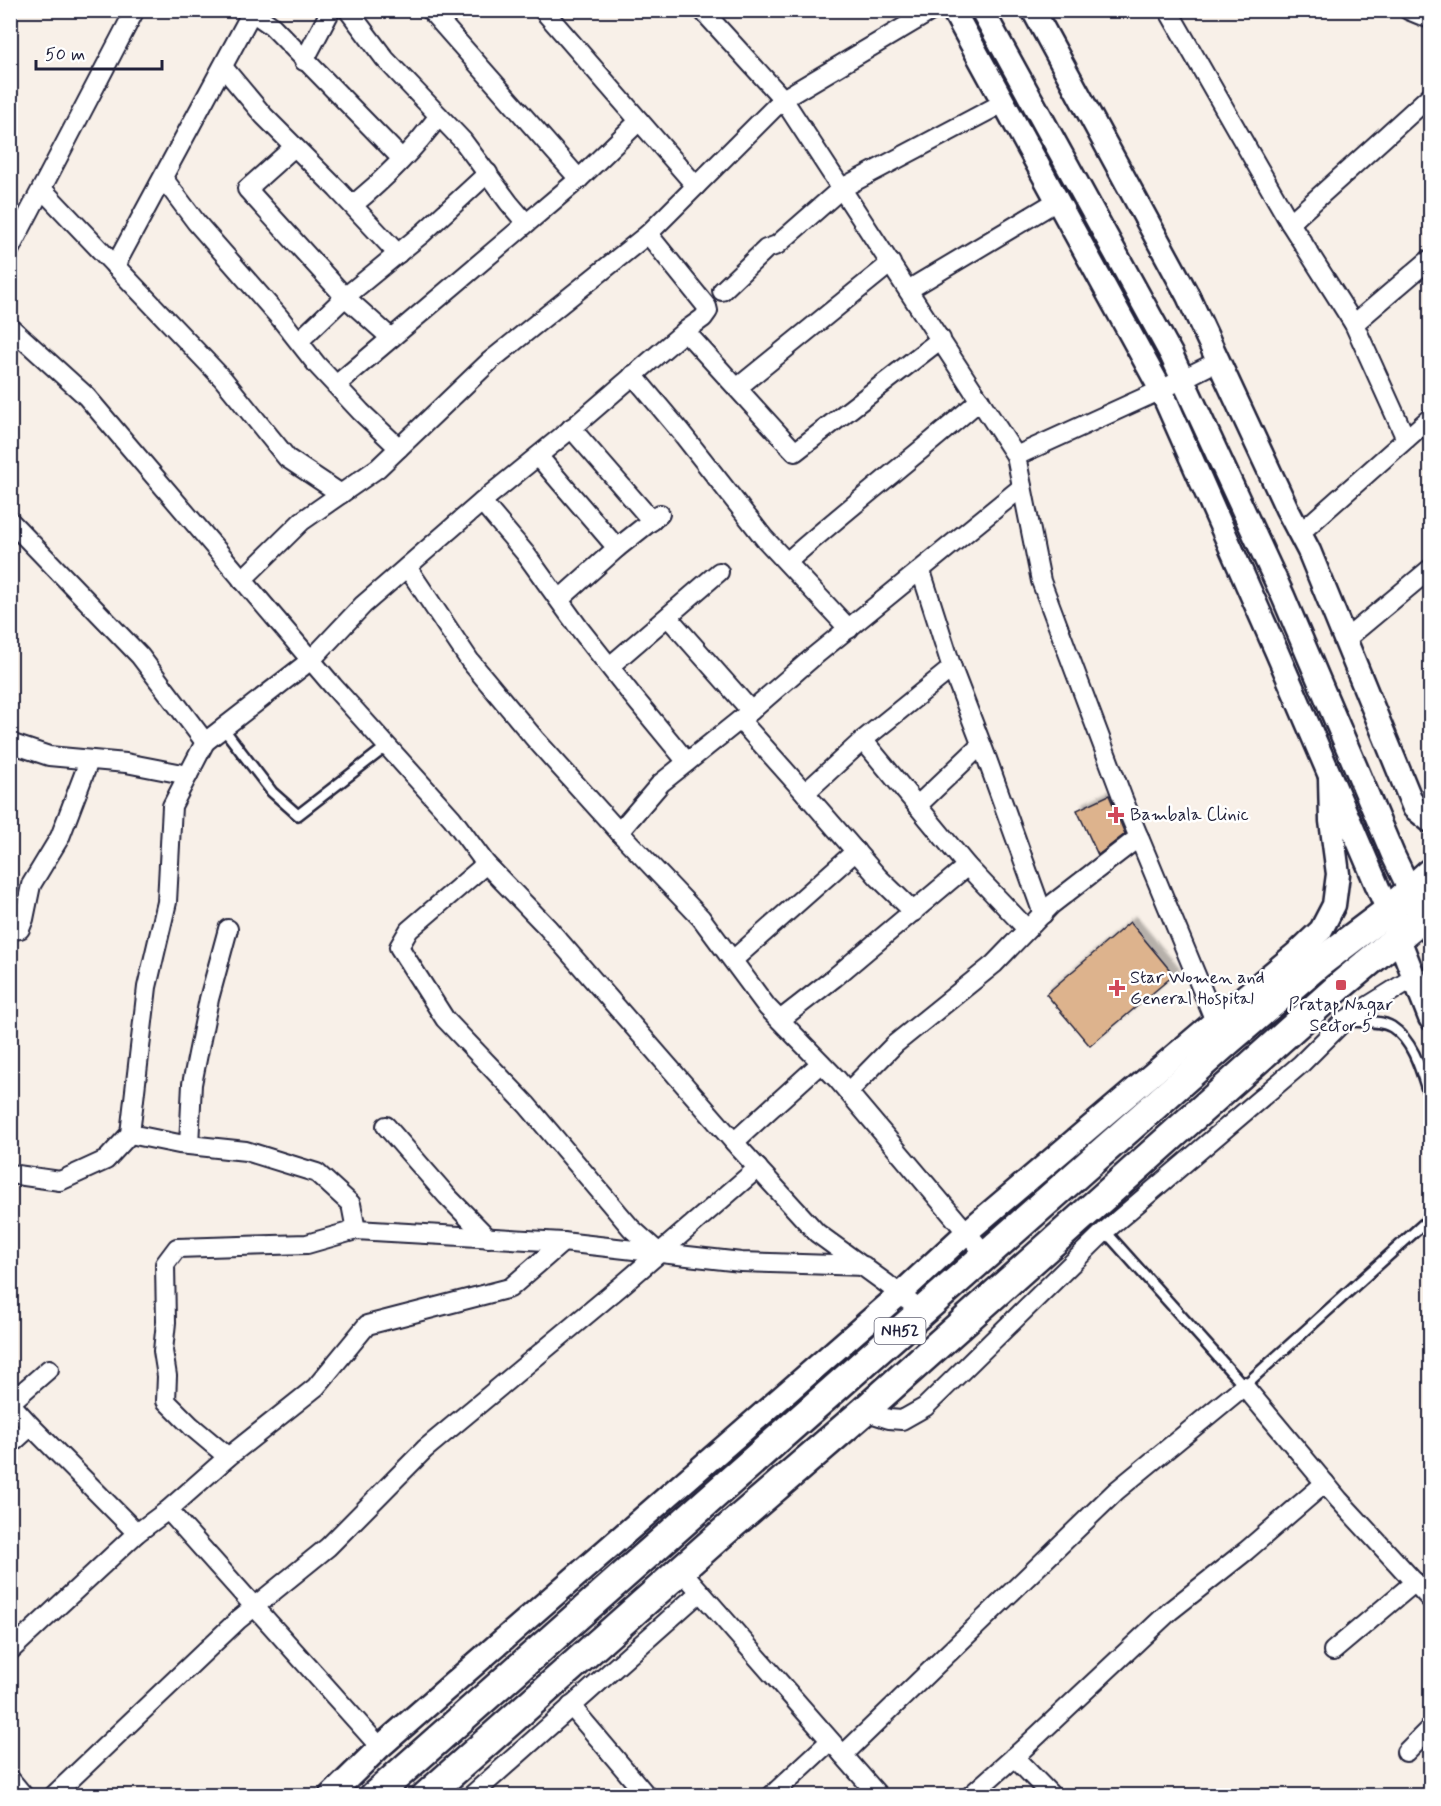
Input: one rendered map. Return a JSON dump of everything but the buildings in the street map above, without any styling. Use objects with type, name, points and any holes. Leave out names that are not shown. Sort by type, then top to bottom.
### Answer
[{"type":"highway","name":"NH52","points":[[374,1796],[922,1312],[1222,1030],[1318,964],[1388,911],[1421,881]]},
{"type":"highway","name":"NH52","points":[[426,1796],[864,1411],[1341,985],[1398,939],[1428,920]]},
{"type":"street","points":[[10,249],[135,10]]},
{"type":"street","points":[[304,61],[331,10]]},
{"type":"street","points":[[348,10],[385,59],[463,141],[526,223]]},
{"type":"street","points":[[430,10],[579,178]]},
{"type":"street","points":[[543,10],[696,186]]},
{"type":"street","points":[[702,10],[783,99],[1016,456],[1041,581],[1139,837],[1222,1030]]},
{"type":"street","points":[[242,580],[302,521],[378,468],[490,361],[648,234],[783,99],[933,10]]},
{"type":"street","points":[[953,10],[1161,390],[1276,650],[1388,911],[1431,1018]]},
{"type":"street","points":[[982,10],[1182,378],[1284,596],[1346,748],[1393,855],[1421,881],[1428,920]]},
{"type":"street","points":[[1033,10],[1188,296],[1300,533],[1346,639],[1414,808],[1431,821]]},
{"type":"street","points":[[1168,10],[1290,223],[1354,324],[1406,440]]},
{"type":"street","points":[[1408,10],[1431,19]]},
{"type":"street","points":[[115,266],[253,11],[272,26],[402,159]]},
{"type":"street","points":[[223,67],[264,116],[353,205],[398,254]]},
{"type":"street","points":[[1290,223],[1431,96]]},
{"type":"street","points":[[722,291],[766,249],[777,245],[842,188],[1004,103]]},
{"type":"street","points":[[353,205],[373,189],[440,116]]},
{"type":"street","points":[[336,385],[579,178],[639,121]]},
{"type":"street","points":[[294,147],[247,189],[345,297],[391,338]]},
{"type":"street","points":[[299,341],[345,297],[398,254],[488,173]]},
{"type":"street","points":[[163,178],[196,222],[317,365],[399,448]]},
{"type":"street","points":[[42,189],[223,379],[288,458],[341,494]]},
{"type":"street","points":[[908,290],[1057,201]]},
{"type":"street","points":[[10,1174],[60,1181],[106,1160],[130,1134],[147,987],[167,902],[172,806],[204,742],[311,660],[363,605],[482,502],[703,318],[708,311],[648,234]]},
{"type":"street","points":[[1354,324],[1431,259]]},
{"type":"street","points":[[737,388],[891,263]]},
{"type":"street","points":[[10,327],[86,396],[311,660],[452,818],[486,864],[562,944],[734,1142],[817,1233],[864,1266],[922,1312]]},
{"type":"street","points":[[685,331],[795,452],[941,339]]},
{"type":"street","points":[[1016,456],[1161,390],[1218,361]]},
{"type":"street","points":[[633,375],[764,538],[849,629]]},
{"type":"street","points":[[788,562],[848,508],[909,461],[980,400]]},
{"type":"street","points":[[1300,533],[1431,418]]},
{"type":"street","points":[[560,599],[617,548],[657,517],[571,429]]},
{"type":"street","points":[[538,456],[617,548]]},
{"type":"street","points":[[619,832],[661,783],[746,716],[1023,487]]},
{"type":"street","points":[[482,502],[560,599],[579,628],[687,762]]},
{"type":"street","points":[[13,529],[140,656],[204,742]]},
{"type":"street","points":[[407,567],[470,662],[535,739],[701,918],[767,1007],[848,1092],[986,1254]]},
{"type":"street","points":[[1346,639],[1431,569]]},
{"type":"street","points":[[921,571],[952,668],[1042,914]]},
{"type":"street","points":[[610,666],[719,572]]},
{"type":"street","points":[[668,617],[805,793],[878,877],[914,912]]},
{"type":"street","points":[[805,793],[863,740],[952,668]]},
{"type":"street","points":[[863,740],[967,866],[1027,929]]},
{"type":"street","points":[[10,743],[49,756],[126,763],[188,775]]},
{"type":"street","points":[[918,806],[981,746]]},
{"type":"street","points":[[10,931],[20,929],[31,885],[60,837],[88,761]]},
{"type":"street","points":[[330,1796],[380,1747],[900,1294],[967,1232],[1222,1030],[1321,930],[1334,905],[1338,874],[1331,821],[1330,778]]},
{"type":"street","points":[[848,1092],[895,1044],[994,964],[1051,905],[1139,837]]},
{"type":"street","points":[[733,960],[856,851]]},
{"type":"street","points":[[486,864],[409,930],[399,947],[446,1019],[527,1105],[631,1228],[659,1253]]},
{"type":"street","points":[[780,1020],[914,912],[967,866]]},
{"type":"street","points":[[189,1145],[192,1084],[208,999],[228,929]]},
{"type":"street","points":[[864,1411],[889,1419],[902,1420],[925,1407],[1105,1231],[1301,1064],[1344,1021],[1413,978]]},
{"type":"street","points":[[734,1142],[821,1063]]},
{"type":"street","points":[[386,1126],[447,1196],[488,1238]]},
{"type":"street","points":[[130,1134],[189,1145],[246,1151],[317,1173],[351,1204],[356,1230]]},
{"type":"street","points":[[53,1796],[255,1606],[328,1547],[425,1449],[758,1168]]},
{"type":"street","points":[[228,1457],[166,1401],[163,1351],[166,1322],[165,1264],[177,1248],[307,1244],[356,1230],[562,1242],[741,1262],[864,1266]]},
{"type":"street","points":[[10,1651],[137,1533],[316,1387],[368,1324],[510,1288],[562,1242]]},
{"type":"street","points":[[49,1369],[10,1403],[137,1533]]},
{"type":"street","points":[[843,1755],[1116,1491],[1244,1386],[1325,1483],[1431,1599]]},
{"type":"street","points":[[10,1445],[31,1426]]},
{"type":"street","points":[[970,1796],[1170,1611],[1246,1551],[1325,1483]]},
{"type":"street","points":[[168,1510],[380,1747]]},
{"type":"street","points":[[681,1570],[879,1796]]},
{"type":"street","points":[[1333,1651],[1415,1582]]},
{"type":"street","points":[[471,1796],[700,1592]]},
{"type":"street","points":[[572,1706],[647,1796]]},
{"type":"street","points":[[1406,1752],[1431,1728]]},
{"type":"street","points":[[771,1796],[830,1740]]},
{"type":"street","points":[[1014,1757],[1052,1796]]},
{"type":"street","points":[[10,1779],[24,1796]]},
{"type":"lane","points":[[223,728],[272,792],[298,816],[387,746]]},
{"type":"lane","points":[[1344,1021],[1376,1022],[1392,1028],[1406,1041],[1416,1057],[1431,1099]]},
{"type":"lane","points":[[1105,1231],[1244,1386],[1431,1218]]},
{"type":"place","name":"Bambala Clinic","points":[[1116,815]]},
{"type":"place","name":"Pratap Nagar Sector 5","points":[[1341,985]]},
{"type":"place","name":"Star Women and General Hospital","points":[[1117,988]]}]
